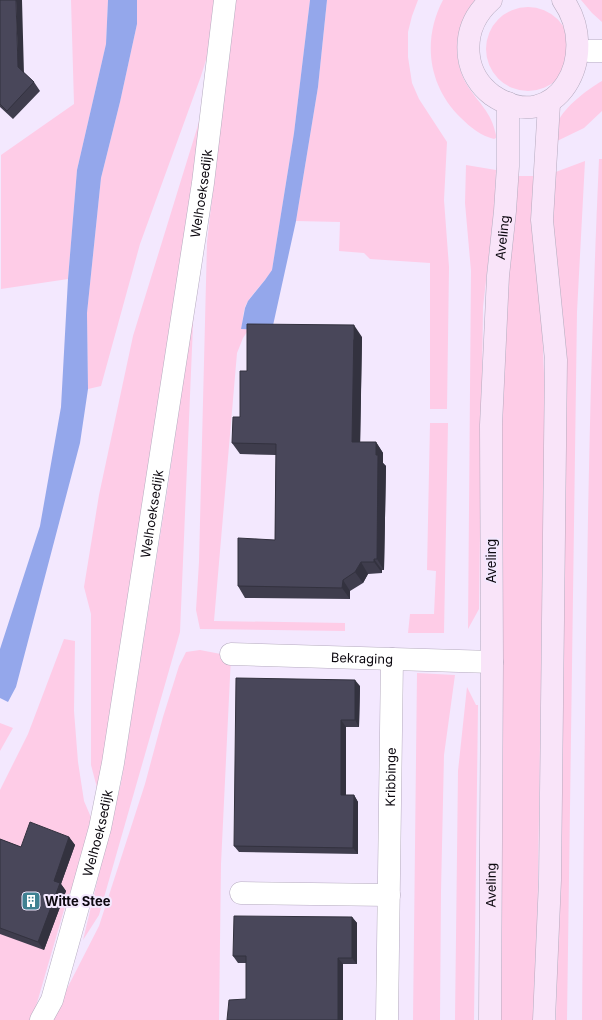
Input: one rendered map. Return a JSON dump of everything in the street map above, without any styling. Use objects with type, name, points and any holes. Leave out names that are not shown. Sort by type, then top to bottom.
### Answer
[{"type":"main road","points":[[491,0],[476,16],[471,27],[468,38],[470,62],[480,83],[488,92],[508,103],[528,107],[549,104],[569,92],[577,84],[587,63],[595,51],[588,39],[579,16],[563,0]]},
{"type":"main road","name":"Aveling","points":[[490,1020],[492,662],[491,425],[498,276],[508,166],[508,103]]},
{"type":"main road","points":[[544,1020],[550,880],[556,360],[542,220],[549,104]]},
{"type":"street","name":"Welhoeksedijk","points":[[41,1020],[52,1000],[100,828],[113,763],[203,183],[226,0]]},
{"type":"street","name":"Bekraging","points":[[231,654],[492,662]]},
{"type":"street","name":"Kribbinge","points":[[387,1020],[392,659]]},
{"type":"street","points":[[241,893],[389,895]]},
{"type":"shaded area","points":[[71,0],[108,0],[106,44],[77,170],[68,279],[1,289],[1,155],[74,104]]},
{"type":"shaded area","points":[[137,0],[218,0],[211,44],[201,76],[140,244],[101,386],[88,389],[87,313],[101,178],[120,102],[137,24]]},
{"type":"shaded area","points":[[236,0],[310,0],[294,133],[272,270],[250,298],[245,307],[241,329],[249,329],[243,338],[237,353],[214,621],[345,623],[345,631],[200,629],[196,610],[199,562],[207,242]]},
{"type":"shaded area","points":[[327,0],[418,0],[408,32],[408,57],[412,83],[419,99],[447,142],[444,200],[449,267],[447,409],[430,409],[430,263],[370,259],[364,253],[339,251],[340,222],[296,221],[318,87]]},
{"type":"shaded area","points":[[443,0],[475,0],[468,9],[459,30],[457,52],[462,75],[471,92],[488,114],[494,127],[496,138],[494,139],[476,131],[461,118],[441,92],[435,77],[432,62],[432,31],[436,15]]},
{"type":"shaded area","points":[[581,0],[602,0],[602,22],[592,13]]},
{"type":"shaded area","points":[[520,7],[536,7],[552,14],[563,25],[570,41],[570,57],[567,65],[558,79],[552,84],[536,91],[520,91],[504,84],[493,73],[486,57],[486,41],[493,25],[504,14]]},
{"type":"shaded area","points":[[602,81],[602,111],[584,128],[555,142],[558,122],[565,110]]},
{"type":"shaded area","points":[[207,96],[101,803],[91,765],[91,614],[84,587],[99,495],[133,336]]},
{"type":"shaded area","points":[[599,159],[602,159],[602,1020],[582,1020],[585,697],[591,374]]},
{"type":"shaded area","points":[[585,161],[577,312],[567,1020],[556,1020],[561,737],[552,247],[553,173]]},
{"type":"shaded area","points":[[466,165],[496,170],[495,203],[483,307],[479,609],[468,629],[471,271],[465,203]]},
{"type":"shaded area","points":[[516,176],[536,176],[545,398],[536,1020],[495,1020],[503,300]]},
{"type":"shaded area","points":[[194,301],[180,632],[99,915],[83,940],[121,783],[168,486]]},
{"type":"shaded area","points":[[430,423],[448,423],[444,633],[408,633],[410,614],[434,614],[436,571],[427,570]]},
{"type":"shaded area","points":[[64,639],[75,641],[74,711],[78,762],[84,801],[93,822],[92,839],[66,903],[32,1020],[0,1020],[0,790],[28,734]]},
{"type":"shaded area","points":[[200,650],[231,656],[221,864],[219,1020],[51,1020],[99,926],[145,784],[163,717],[179,666],[186,652]]},
{"type":"shaded area","points":[[417,673],[455,675],[444,755],[440,1020],[413,1020]]},
{"type":"shaded area","points":[[467,687],[476,705],[478,705],[474,1020],[455,1020],[458,771]]},
{"type":"shaded area","points":[[0,723],[13,728],[0,751]]},
{"type":"water","points":[[108,0],[137,0],[137,24],[120,102],[101,178],[87,313],[88,389],[80,443],[16,687],[8,702],[0,698],[0,649],[40,526],[61,407],[68,279],[77,170],[106,44]]},
{"type":"water","points":[[310,0],[327,0],[318,87],[296,221],[272,330],[241,329],[245,308],[248,301],[272,270],[294,133]]},
{"type":"building","points":[[0,0],[16,0],[18,67],[34,82],[7,111],[0,104]]},
{"type":"building","points":[[247,324],[354,325],[352,442],[376,442],[376,455],[378,455],[377,559],[374,559],[374,562],[361,562],[355,572],[343,580],[342,588],[238,586],[238,538],[275,540],[276,444],[232,443],[233,417],[240,417],[240,371],[247,371]]},
{"type":"building","points":[[236,678],[355,680],[355,720],[341,720],[341,795],[354,795],[353,848],[234,846]]},
{"type":"building","points":[[30,822],[69,837],[54,881],[60,883],[38,942],[0,928],[0,839],[21,847]]},
{"type":"building","points":[[234,916],[352,917],[352,958],[338,958],[338,1020],[227,1020],[229,1000],[246,999],[246,956],[233,956]]},
{"type":"place","name":"Witte Stee","points":[[31,901]]}]
